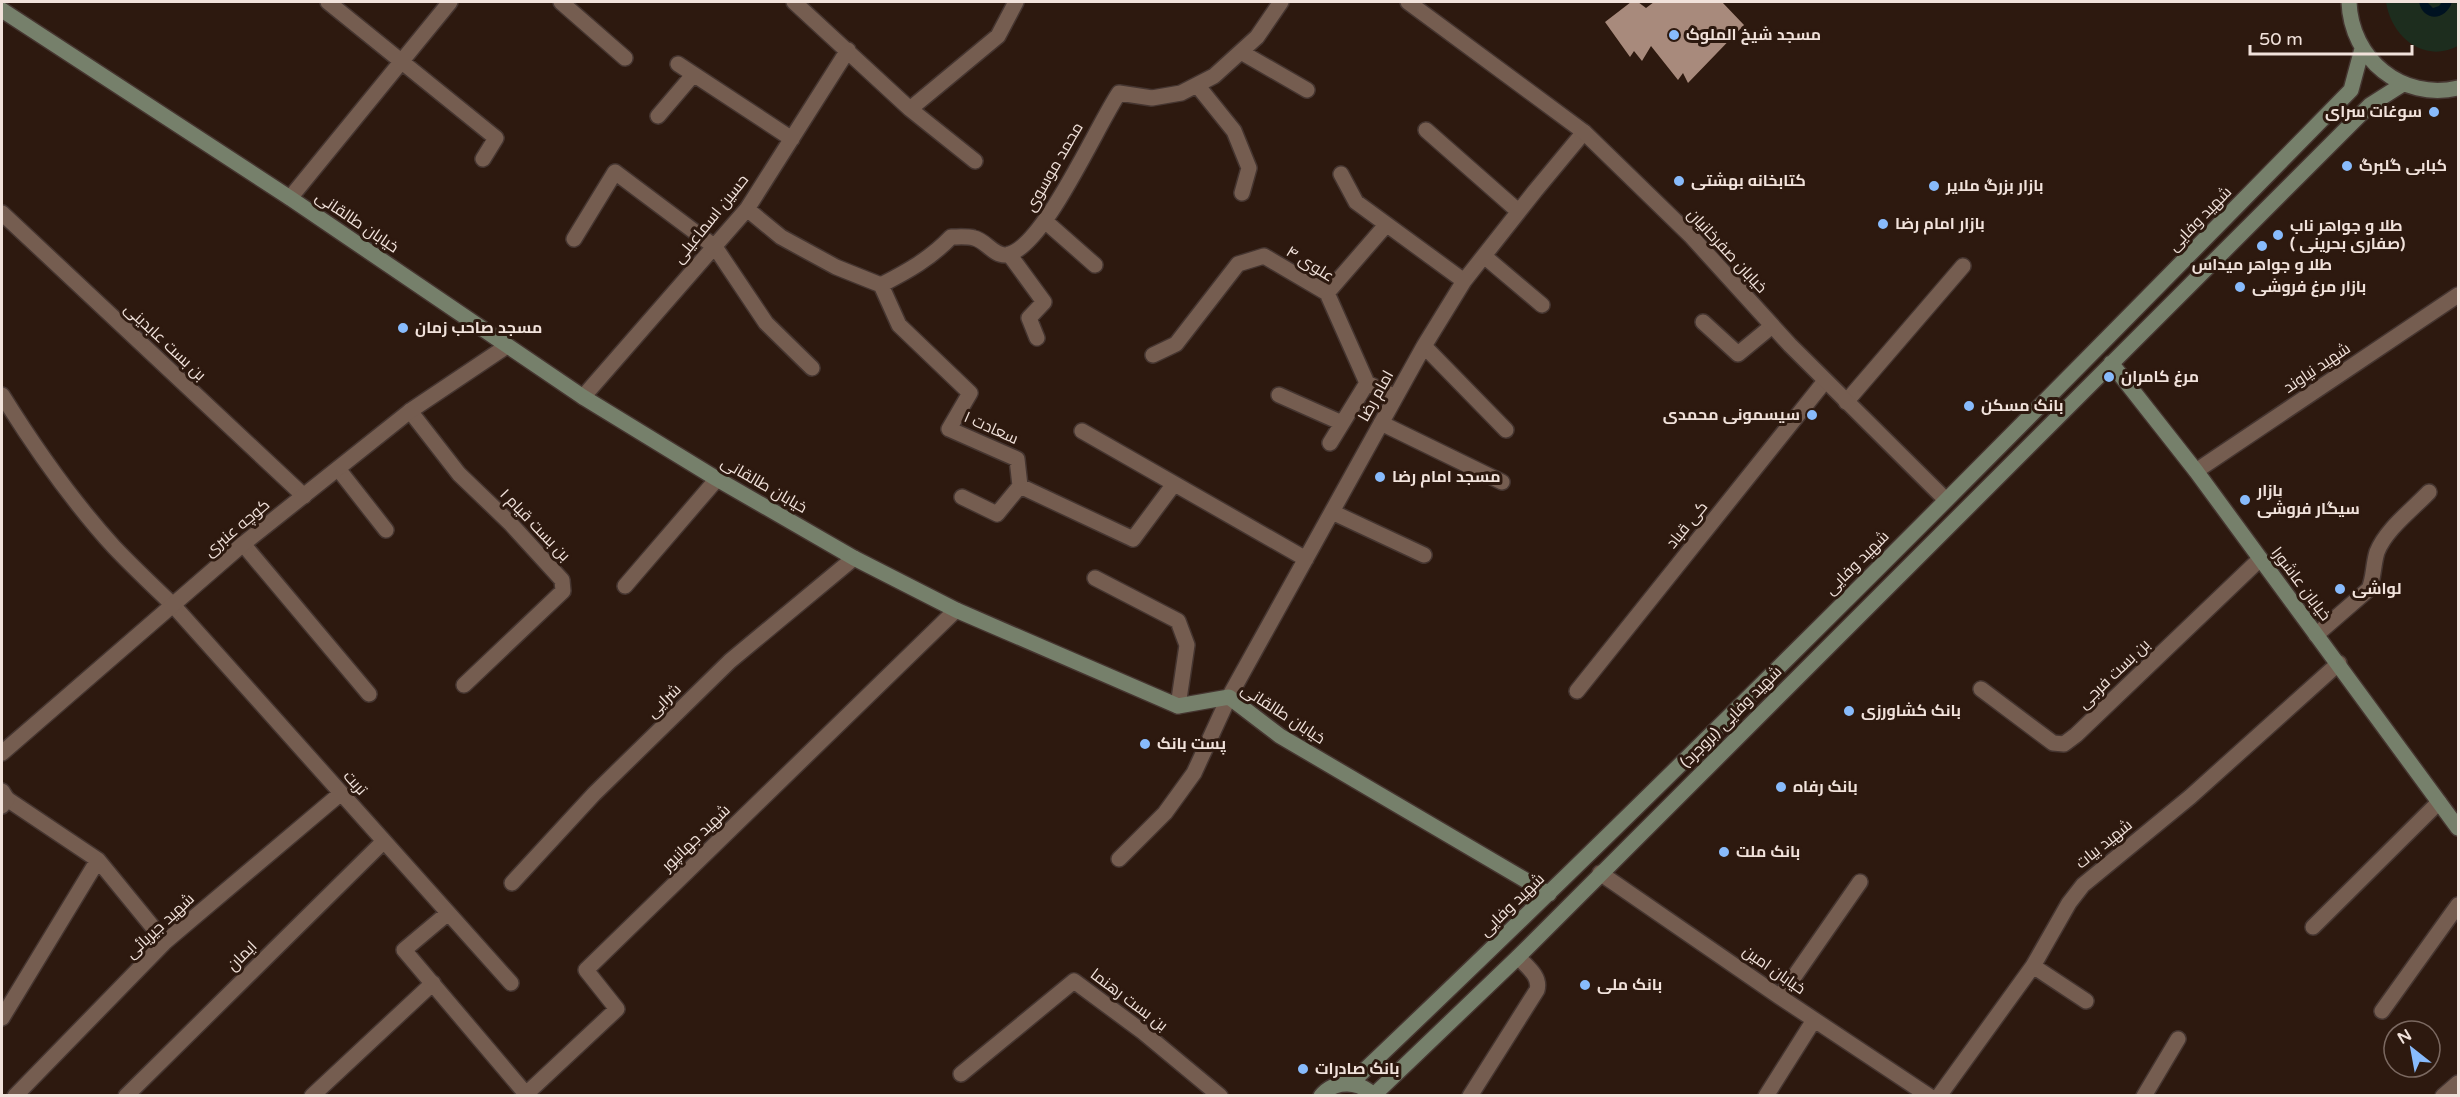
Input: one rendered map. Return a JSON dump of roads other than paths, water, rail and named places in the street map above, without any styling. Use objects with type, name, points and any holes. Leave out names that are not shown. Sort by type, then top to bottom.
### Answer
[{"type":"main road","points":[[2349,2],[2349,16],[2362,49],[2379,70],[2403,84],[2429,91],[2458,88]]},
{"type":"main road","name":"خیابان طالقانی","points":[[2,10],[290,198],[583,397],[717,479],[854,558],[956,610],[1178,706],[1228,698],[1280,736],[1549,894]]},
{"type":"main road","name":"شهید وفایی","points":[[1350,1084],[1549,894],[1946,500],[2351,90],[2362,49]]},
{"type":"main road","points":[[2111,363],[2370,105],[2403,84]]},
{"type":"main road","name":"خیابان عاشورا","points":[[2111,363],[2196,471],[2458,828]]},
{"type":"main road","name":"شهید وفایی (بروجرد)","points":[[1374,1095],[1518,957],[2111,363]]},
{"type":"main road","points":[[1321,1095],[1335,1086],[1350,1084],[1359,1085],[1374,1095]]},
{"type":"street","points":[[327,2],[496,138],[483,159]]},
{"type":"street","points":[[290,198],[450,2]]},
{"type":"street","points":[[561,2],[625,58]]},
{"type":"street","points":[[794,2],[910,109],[975,161]]},
{"type":"street","points":[[910,109],[998,36],[1016,2]]},
{"type":"street","name":"محمد موسوی","points":[[1009,254],[1034,235],[1058,204],[1107,111],[1119,93],[1152,98],[1181,93],[1214,76],[1257,37],[1281,2]]},
{"type":"street","name":"خیابان صفرخانیان","points":[[1408,2],[1584,132],[1690,235],[1825,381],[1946,500]]},
{"type":"street","name":"حسین اسماعیلی","points":[[583,397],[747,209],[848,50]]},
{"type":"street","points":[[1241,52],[1307,90]]},
{"type":"street","points":[[678,64],[792,138]]},
{"type":"street","points":[[658,116],[693,75]]},
{"type":"street","points":[[1197,85],[1234,131],[1249,168],[1242,193]]},
{"type":"street","points":[[1426,130],[1518,211]]},
{"type":"street","name":"امام رضا","points":[[1119,859],[1165,813],[1194,773],[1228,698],[1395,397],[1464,281],[1518,211],[1584,132]]},
{"type":"street","points":[[574,240],[615,172],[715,247],[766,323],[812,368]]},
{"type":"street","points":[[1341,174],[1356,202],[1464,281]]},
{"type":"street","points":[[747,209],[781,237],[836,267],[881,285],[918,266],[951,237],[975,238],[1000,255],[1009,254],[1044,302],[1029,318],[1036,338]]},
{"type":"street","name":"بن بست عابدینی","points":[[2,213],[304,496]]},
{"type":"street","points":[[1045,221],[1095,265]]},
{"type":"street","points":[[1327,293],[1386,225]]},
{"type":"street","name":"علوی ۴","points":[[1153,355],[1176,344],[1238,264],[1264,256],[1327,293],[1367,383]]},
{"type":"street","points":[[1484,256],[1542,305]]},
{"type":"street","points":[[1846,402],[1963,266]]},
{"type":"street","name":"سعادت ۱","points":[[881,285],[899,325],[970,393],[949,429],[1017,459],[1020,486]]},
{"type":"street","name":"شهید نیاوند","points":[[2196,471],[2458,295]]},
{"type":"street","points":[[1704,322],[1738,354],[1772,326]]},
{"type":"street","name":"کوچه عنبری","points":[[2,753],[243,544],[339,470],[410,411],[507,346]]},
{"type":"street","points":[[1424,346],[1506,430]]},
{"type":"street","name":"کی قباد","points":[[1577,691],[1825,381]]},
{"type":"street","points":[[1330,443],[1367,383],[1395,397]]},
{"type":"street","name":"تربت","points":[[2,395],[28,437],[68,491],[114,546],[173,605],[511,983]]},
{"type":"street","points":[[1279,395],[1342,423]]},
{"type":"street","name":"بن بست قیام ۱","points":[[410,411],[459,474],[510,523],[562,580],[563,591],[464,685]]},
{"type":"street","points":[[1381,423],[1502,482]]},
{"type":"street","points":[[1082,431],[1306,559]]},
{"type":"street","points":[[339,470],[386,530]]},
{"type":"street","points":[[625,586],[717,479]]},
{"type":"street","points":[[962,497],[997,514],[1020,486],[1133,539],[1173,484]]},
{"type":"street","points":[[2316,635],[2369,589],[2373,580],[2377,553],[2387,535],[2429,492]]},
{"type":"street","points":[[1332,512],[1424,555]]},
{"type":"street","points":[[243,544],[369,694]]},
{"type":"street","name":"شرایی","points":[[512,883],[594,794],[730,661],[854,558]]},
{"type":"street","name":"بن بست فرجی","points":[[1981,689],[2053,743],[2064,744],[2260,559]]},
{"type":"street","points":[[1095,578],[1178,621],[1187,645],[1178,706]]},
{"type":"street","name":"شهید جهانپور","points":[[448,913],[404,950],[525,1095],[617,1009],[586,970],[956,610]]},
{"type":"street","name":"شهید بیات","points":[[1939,1095],[2033,966],[2069,903],[2083,885],[2190,797],[2339,663]]},
{"type":"street","name":"شهید جیریائی","points":[[15,1095],[165,942],[340,794]]},
{"type":"street","points":[[3,799],[98,860],[165,942]]},
{"type":"street","points":[[2313,927],[2439,802]]},
{"type":"street","name":"ایمان","points":[[126,1095],[384,842]]},
{"type":"street","points":[[2,1018],[98,860]]},
{"type":"street","name":"خیابان امین","points":[[1600,873],[1814,1020],[1929,1095]]},
{"type":"street","points":[[1780,997],[1860,882]]},
{"type":"street","points":[[2382,1011],[2458,905]]},
{"type":"street","points":[[1470,1095],[1537,990],[1539,984],[1536,977],[1518,957]]},
{"type":"street","points":[[2033,966],[2086,1001]]},
{"type":"street","name":"بن بست رهنما","points":[[961,1074],[1074,981],[1143,1032],[1220,1095]]},
{"type":"street","points":[[312,1095],[433,984]]},
{"type":"street","points":[[1766,1095],[1814,1020]]},
{"type":"street","points":[[2144,1095],[2178,1039]]},
{"type":"street","points":[[2444,1095],[2458,1083]]},
{"type":"water","points":[[2419,2],[2427,2],[2433,8],[2442,2],[2452,2],[2445,13],[2435,17],[2425,13]]},
{"type":"place","name":"مسجد شیخ الملوک","points":[[1674,35]]},
{"type":"place","name":"سوغات سرای","points":[[2434,112]]},
{"type":"place","name":"کبابی گلبرگ","points":[[2347,166]]},
{"type":"place","name":"کتابخانه بهشتی","points":[[1679,181]]},
{"type":"place","name":"بازار بزرگ ملایر","points":[[1934,186]]},
{"type":"place","name":"بازار امام رضا","points":[[1883,224]]},
{"type":"place","name":"طلا و جواهر ناب ( صفاری بحرینی)","points":[[2278,235]]},
{"type":"place","name":"طلا و جواهر میداس","points":[[2262,246]]},
{"type":"place","name":"بازار مرغ فروشی","points":[[2240,287]]},
{"type":"place","name":"مسجد صاحب زمان","points":[[403,328]]},
{"type":"place","name":"مرغ کامران","points":[[2109,377]]},
{"type":"place","name":"بانک مسکن","points":[[1969,406]]},
{"type":"place","name":"سیسمونی محمدی","points":[[1812,415]]},
{"type":"place","name":"مسجد امام رضا","points":[[1380,477]]},
{"type":"place","name":"بازار سیگار فروشی","points":[[2245,500]]},
{"type":"place","name":"لواشی","points":[[2340,589]]},
{"type":"place","name":"بانک کشاورزی","points":[[1849,711]]},
{"type":"place","name":"پست بانک","points":[[1145,744]]},
{"type":"place","name":"بانک رفاه","points":[[1781,787]]},
{"type":"place","name":"بانک ملت","points":[[1724,852]]},
{"type":"place","name":"بانک ملی","points":[[1585,985]]},
{"type":"place","name":"بانک صادرات","points":[[1303,1069]]}]
